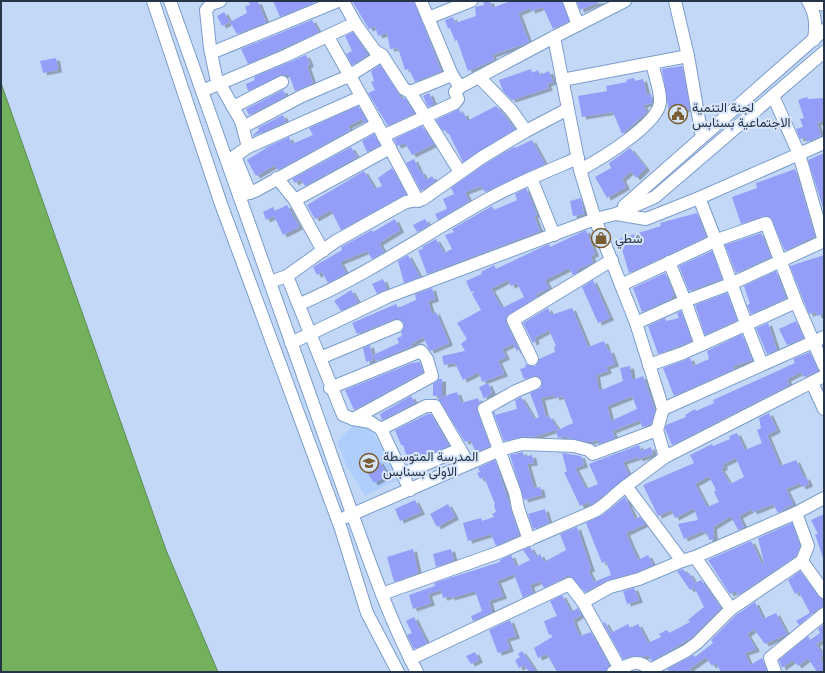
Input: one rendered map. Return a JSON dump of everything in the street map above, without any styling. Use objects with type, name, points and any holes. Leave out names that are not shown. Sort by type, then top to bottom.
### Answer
[{"type":"main road","points":[[810,1],[824,3]]},
{"type":"street","points":[[153,1],[221,204],[338,521],[367,613],[398,672]]},
{"type":"street","points":[[170,1],[202,91],[245,194]]},
{"type":"street","points":[[220,1],[211,4],[206,10],[211,53],[216,77],[243,127],[248,148]]},
{"type":"street","points":[[211,53],[338,1]]},
{"type":"street","points":[[343,1],[355,24],[375,52],[382,55],[404,89],[410,92],[460,172]]},
{"type":"street","points":[[421,1],[452,75],[460,87]]},
{"type":"street","points":[[428,18],[471,1]]},
{"type":"street","points":[[569,1],[578,25]]},
{"type":"street","points":[[675,1],[688,56],[702,137]]},
{"type":"street","points":[[810,1],[814,10],[816,25],[814,40]]},
{"type":"street","points":[[383,136],[455,103],[458,99],[455,92],[460,87],[618,3]]},
{"type":"street","points":[[202,91],[220,85],[355,24]]},
{"type":"street","points":[[616,214],[824,30]]},
{"type":"street","points":[[328,37],[418,201]]},
{"type":"street","points":[[554,37],[579,164],[595,219],[636,323],[663,409],[656,430],[665,457]]},
{"type":"street","points":[[291,343],[386,297],[595,219],[616,214],[655,197],[824,52]]},
{"type":"street","points":[[243,127],[302,96],[349,76],[382,55]]},
{"type":"street","points":[[562,80],[688,56]]},
{"type":"street","points":[[300,304],[330,291],[482,202],[531,178],[601,158],[651,121],[660,102],[652,63]]},
{"type":"street","points":[[410,92],[452,75]]},
{"type":"street","points":[[479,77],[511,110],[526,131]]},
{"type":"street","points":[[233,106],[282,82]]},
{"type":"street","points":[[636,323],[685,301],[733,284],[824,241],[799,154],[773,96]]},
{"type":"street","points":[[361,97],[248,148],[235,156],[270,282],[291,343],[352,515],[382,594],[417,672]]},
{"type":"street","points":[[270,282],[287,276],[336,242],[406,202],[418,201],[460,172],[526,131],[568,109]]},
{"type":"street","points":[[245,194],[377,124]]},
{"type":"street","points":[[616,214],[646,219],[699,198],[824,143]]},
{"type":"street","points":[[295,200],[390,148]]},
{"type":"street","points":[[277,178],[295,200],[322,251]]},
{"type":"street","points":[[531,178],[554,234]]},
{"type":"street","points":[[699,198],[717,240],[733,284],[745,324],[762,364]]},
{"type":"street","points":[[621,285],[717,240],[766,223],[796,302],[824,366]]},
{"type":"street","points":[[532,359],[513,320],[612,260]]},
{"type":"street","points":[[669,262],[701,345]]},
{"type":"street","points":[[287,276],[300,304],[330,388],[342,415],[353,419],[370,422],[381,429],[410,490]]},
{"type":"street","points":[[648,364],[701,345],[796,302]]},
{"type":"street","points":[[320,358],[396,326]]},
{"type":"street","points":[[663,409],[824,337]]},
{"type":"street","points":[[330,388],[421,350],[427,359],[432,376],[353,419]]},
{"type":"street","points":[[382,594],[529,540],[595,511],[605,505],[609,499],[665,457],[824,376]]},
{"type":"street","points":[[529,540],[518,508],[515,493],[484,409],[516,391],[535,383]]},
{"type":"street","points":[[812,383],[824,409]]},
{"type":"street","points":[[381,429],[426,406],[435,406],[468,463]]},
{"type":"street","points":[[338,521],[500,450],[522,444],[574,446],[589,450],[593,454],[656,430]]},
{"type":"street","points":[[403,474],[460,449]]},
{"type":"street","points":[[626,486],[682,561]]},
{"type":"street","points":[[583,602],[610,587],[638,580],[695,557],[796,513],[824,498]]},
{"type":"street","points":[[410,659],[569,584],[583,602],[617,671],[639,662],[644,663],[651,671],[697,644],[731,608],[802,561],[808,546],[796,513]]},
{"type":"street","points":[[695,557],[731,608]]},
{"type":"street","points":[[802,561],[824,592]]},
{"type":"street","points":[[780,672],[776,672],[770,658],[824,614]]},
{"type":"shaded area","points":[[1,83],[166,550],[218,672],[1,672]]},
{"type":"shaded area","name":"المدرسة المتوسطة الاولى بسنابس","points":[[353,426],[369,427],[401,478],[365,496],[346,465],[337,442]]},
{"type":"building","points":[[248,1],[258,2],[266,22],[237,34],[230,22],[247,13],[245,6],[250,5]]},
{"type":"building","points":[[273,1],[318,1],[280,17]]},
{"type":"building","points":[[352,1],[414,1],[441,71],[415,82],[409,69],[405,70],[398,48],[390,49],[387,33],[378,36],[375,26],[369,29]]},
{"type":"building","points":[[483,1],[490,1],[492,8],[511,1],[562,1],[569,21],[553,29],[543,7],[531,11],[530,8],[518,13],[529,42],[492,55],[494,60],[468,71],[457,40],[455,41],[445,20],[453,17],[455,23],[476,16],[475,7],[484,5]]},
{"type":"building","points":[[577,1],[602,1],[580,10]]},
{"type":"building","points":[[224,12],[230,22],[222,26],[217,16]]},
{"type":"building","points":[[312,20],[319,32],[248,64],[241,49]]},
{"type":"building","points":[[353,32],[368,55],[352,65],[346,54],[352,51],[345,36]]},
{"type":"building","points":[[306,55],[310,64],[307,66],[313,83],[295,91],[289,75],[282,75],[248,91],[246,84],[255,80],[254,77]]},
{"type":"building","points":[[56,58],[58,70],[43,73],[40,61]]},
{"type":"building","points":[[380,65],[401,98],[405,98],[414,113],[388,126],[368,93],[375,90],[371,82],[374,81],[371,71]]},
{"type":"building","points":[[682,66],[690,109],[669,112],[662,69]]},
{"type":"building","points":[[531,69],[532,73],[538,70],[540,75],[549,71],[553,82],[547,84],[549,88],[512,100],[503,91],[499,80]]},
{"type":"building","points":[[634,78],[635,81],[643,79],[647,95],[651,94],[652,103],[643,105],[647,112],[622,134],[613,112],[582,117],[578,96],[607,91],[606,86],[627,82],[626,80]]},
{"type":"building","points":[[283,90],[286,96],[249,115],[246,109]]},
{"type":"building","points":[[429,93],[434,104],[428,107],[423,96]]},
{"type":"building","points":[[807,97],[808,99],[824,98],[824,120],[817,123],[821,136],[807,142],[806,137],[800,139],[796,129],[803,127],[800,119],[804,118],[798,100]]},
{"type":"building","points":[[358,106],[367,121],[364,123],[362,119],[348,126],[350,130],[278,170],[275,165],[256,176],[247,160],[265,148],[289,137],[292,144],[313,135],[309,128]]},
{"type":"building","points":[[496,106],[515,129],[463,162],[449,134],[446,130],[443,131],[436,120],[459,109],[461,114],[464,113],[467,121]]},
{"type":"building","points":[[283,115],[286,122],[254,136],[253,135],[259,130],[258,128]]},
{"type":"building","points":[[422,126],[434,144],[412,155],[405,143],[397,146],[394,139]]},
{"type":"building","points":[[374,134],[380,145],[367,152],[362,141]]},
{"type":"building","points":[[532,140],[545,164],[485,192],[481,186],[465,192],[469,201],[438,220],[435,214],[447,209],[443,199],[454,194],[451,188],[485,164],[514,147],[515,148]]},
{"type":"building","points":[[351,147],[357,157],[305,186],[300,179],[295,183],[292,179]]},
{"type":"building","points":[[630,148],[646,168],[636,178],[631,171],[622,179],[626,187],[607,198],[595,177],[611,168],[609,163]]},
{"type":"building","points":[[824,153],[824,208],[823,208],[808,160]]},
{"type":"building","points":[[414,159],[420,172],[421,171],[426,180],[432,176],[435,181],[421,191],[406,163]]},
{"type":"building","points":[[392,168],[406,194],[341,230],[331,210],[315,219],[307,205],[364,171],[375,189],[382,186],[378,178]]},
{"type":"building","points":[[795,169],[815,236],[785,251],[771,218],[764,216],[741,224],[732,197],[757,188],[756,183]]},
{"type":"building","points":[[526,188],[537,215],[534,216],[540,231],[427,274],[418,250],[423,249],[422,247],[436,239],[444,253],[452,249],[445,235],[454,232],[452,229],[492,206],[494,210],[517,200],[515,194]]},
{"type":"building","points":[[581,198],[584,214],[573,216],[570,201]]},
{"type":"building","points":[[287,205],[299,227],[283,235],[274,216],[266,220],[263,212],[273,207],[275,211]]},
{"type":"building","points":[[697,213],[706,237],[629,273],[619,239],[661,226],[660,223]]},
{"type":"building","points":[[395,219],[400,230],[379,243],[384,252],[372,259],[367,251],[340,262],[346,273],[328,283],[322,272],[317,275],[313,267],[342,250],[341,247],[372,230],[373,232]]},
{"type":"building","points":[[425,219],[429,225],[417,232],[413,225]]},
{"type":"building","points":[[586,230],[595,254],[591,256],[593,263],[577,269],[578,272],[573,275],[569,268],[545,280],[549,288],[536,294],[537,297],[506,317],[506,323],[519,350],[517,351],[513,344],[502,349],[506,357],[498,361],[504,374],[482,382],[479,372],[463,380],[455,363],[444,365],[442,356],[465,351],[461,344],[467,339],[457,323],[481,310],[472,294],[476,291],[471,292],[466,281],[482,274],[481,272],[494,265],[496,269],[549,244],[550,247]],"holes":[[[508,280],[511,286],[517,283],[524,297],[502,308],[491,289]]]},
{"type":"building","points":[[761,233],[771,257],[736,273],[725,245]]},
{"type":"building","points":[[712,251],[722,279],[689,291],[679,266]]},
{"type":"building","points":[[408,255],[420,277],[404,283],[398,261]]},
{"type":"building","points":[[824,255],[824,313],[818,316],[816,312],[809,314],[790,266]]},
{"type":"building","points":[[776,271],[786,298],[751,314],[747,305],[750,304],[744,286]]},
{"type":"building","points":[[665,273],[674,295],[672,298],[642,312],[633,288]]},
{"type":"building","points":[[383,279],[387,289],[377,294],[372,284]]},
{"type":"building","points":[[593,280],[610,318],[598,323],[582,287]]},
{"type":"building","points":[[432,288],[435,299],[428,301],[432,314],[436,312],[449,343],[430,351],[423,337],[411,344],[412,346],[376,361],[373,355],[399,343],[397,338],[402,336],[401,332],[404,327],[404,323],[398,319],[394,319],[357,334],[352,323],[396,304],[398,308],[416,300],[415,294]]},
{"type":"building","points":[[351,290],[358,302],[341,311],[334,301]]},
{"type":"building","points":[[727,293],[737,320],[705,335],[695,305]]},
{"type":"building","points":[[548,308],[551,315],[572,308],[588,347],[604,341],[608,351],[610,350],[615,364],[606,367],[608,371],[596,375],[599,391],[623,381],[620,368],[630,366],[632,380],[643,376],[655,411],[651,424],[642,427],[640,420],[612,431],[615,438],[599,444],[597,440],[590,442],[568,438],[567,436],[558,438],[556,431],[573,423],[563,396],[555,398],[555,395],[541,398],[546,418],[549,416],[558,429],[537,436],[520,437],[504,441],[493,412],[495,412],[495,415],[517,409],[515,400],[521,397],[534,419],[539,417],[530,393],[541,388],[542,380],[536,376],[524,379],[520,369],[526,367],[525,365],[527,364],[536,366],[539,359],[555,352],[554,347],[556,346],[549,330],[534,338],[536,341],[533,343],[523,323]],"holes":[[[632,396],[637,409],[611,421],[607,406]]]},
{"type":"building","points":[[681,311],[692,341],[658,354],[648,326],[665,318],[666,321],[679,318],[677,313]]},
{"type":"building","points":[[796,321],[804,338],[787,345],[779,329]]},
{"type":"building","points":[[768,323],[777,350],[767,354],[756,328]]},
{"type":"building","points":[[742,334],[752,360],[733,366],[734,369],[674,396],[663,368],[690,358],[693,366],[709,359],[707,351]]},
{"type":"building","points":[[370,345],[373,360],[366,362],[363,348]]},
{"type":"building","points":[[810,352],[818,371],[804,377],[801,372],[787,379],[789,385],[672,445],[665,429],[666,425],[686,417],[685,415],[695,409],[696,411],[714,403],[713,400],[795,363],[793,359]]},
{"type":"building","points":[[420,362],[423,372],[354,410],[345,390],[412,363]]},
{"type":"building","points":[[439,379],[442,379],[442,396],[433,396],[433,384]]},
{"type":"building","points":[[488,383],[492,392],[484,399],[479,387]]},
{"type":"building","points":[[457,392],[461,403],[478,398],[479,402],[484,401],[478,405],[477,411],[490,446],[476,452],[470,440],[465,442],[438,398]]},
{"type":"building","points":[[411,396],[415,403],[382,420],[380,414]]},
{"type":"building","points":[[769,413],[777,430],[767,435],[780,466],[796,460],[804,478],[806,477],[809,484],[802,487],[800,483],[786,489],[793,504],[784,508],[785,509],[778,513],[773,504],[753,512],[752,509],[739,516],[744,527],[738,530],[731,516],[713,527],[714,539],[709,540],[707,531],[703,533],[702,531],[684,539],[678,524],[698,520],[694,508],[675,518],[671,510],[658,516],[643,485],[694,463],[690,455],[712,444],[713,446],[730,439],[729,436],[737,433],[745,450],[762,443],[757,430],[761,428],[759,418]],"holes":[[[736,458],[744,477],[730,484],[721,469],[724,467],[723,464]],[[709,476],[716,490],[714,492],[719,502],[707,507],[695,484]]]},
{"type":"building","points":[[428,414],[431,414],[449,446],[409,463],[403,445],[401,445],[395,430]]},
{"type":"building","points":[[639,445],[641,451],[651,447],[653,454],[639,459],[638,457],[623,462],[629,475],[591,505],[589,502],[580,506],[564,472],[567,472],[562,453],[581,456],[584,465],[575,468],[586,489],[598,484],[589,464]]},
{"type":"building","points":[[523,452],[524,457],[532,455],[534,463],[527,464],[534,488],[540,487],[542,495],[524,500],[510,455]]},
{"type":"building","points":[[495,460],[519,535],[496,546],[491,534],[468,541],[463,523],[481,518],[482,521],[494,517],[492,514],[496,512],[495,504],[484,477],[480,479],[477,473],[480,472],[478,468]]},
{"type":"building","points":[[379,461],[388,475],[374,483],[365,469]]},
{"type":"building","points":[[625,497],[635,519],[640,517],[645,524],[626,533],[638,560],[648,555],[653,565],[637,572],[608,580],[585,592],[569,575],[544,588],[540,581],[530,585],[533,593],[523,598],[514,574],[497,581],[503,596],[489,601],[492,612],[473,621],[471,616],[482,611],[475,591],[451,598],[450,596],[443,598],[441,590],[428,594],[431,603],[413,609],[409,595],[435,586],[434,583],[500,562],[500,560],[511,555],[516,567],[530,560],[523,550],[530,547],[536,557],[540,554],[544,562],[566,550],[560,534],[577,527],[591,569],[588,570],[594,582],[611,575],[606,561],[602,563],[586,523],[604,514]]},
{"type":"building","points":[[415,500],[421,512],[400,521],[395,509]]},
{"type":"building","points":[[448,504],[455,517],[437,527],[430,514]]},
{"type":"building","points":[[545,509],[549,523],[533,529],[528,514]]},
{"type":"building","points":[[824,514],[823,558],[815,534],[818,534],[811,520]]},
{"type":"building","points":[[792,523],[800,546],[796,556],[738,595],[736,591],[730,594],[708,560],[751,541],[762,564],[764,563],[758,538]]},
{"type":"building","points":[[413,549],[418,573],[394,582],[387,557]]},
{"type":"building","points":[[451,549],[454,560],[436,567],[433,554]]},
{"type":"building","points":[[683,569],[687,574],[689,573],[695,583],[701,580],[721,608],[692,637],[652,661],[648,655],[644,657],[631,656],[623,659],[603,623],[605,622],[611,633],[628,624],[630,628],[638,624],[648,643],[661,637],[659,634],[667,630],[669,633],[690,622],[688,620],[704,607],[694,587],[690,590],[677,571]]},
{"type":"building","points":[[800,571],[818,596],[824,599],[824,607],[819,608],[799,625],[796,621],[810,613],[799,592],[795,594],[788,580]]},
{"type":"building","points":[[634,588],[639,600],[627,604],[623,591]]},
{"type":"building","points":[[562,595],[571,612],[578,608],[581,615],[573,620],[578,633],[580,636],[591,632],[609,665],[606,672],[557,672],[547,654],[538,658],[534,648],[552,637],[551,634],[549,635],[544,621],[557,616],[550,601]]},
{"type":"building","points":[[755,602],[763,619],[776,613],[787,634],[765,644],[754,629],[747,634],[756,649],[745,653],[750,665],[762,658],[767,672],[721,672],[716,663],[712,666],[706,657],[689,669],[691,672],[670,672],[667,669],[694,655],[695,657],[713,643],[711,640],[736,615]]},
{"type":"building","points":[[414,617],[427,643],[414,649],[407,635],[412,633],[406,621]]},
{"type":"building","points":[[510,620],[516,636],[506,639],[510,649],[498,653],[489,630]]},
{"type":"building","points":[[824,624],[824,639],[816,644],[823,655],[820,658],[824,665],[824,672],[817,672],[808,658],[798,666],[793,660],[782,668],[779,660],[808,636],[810,640],[820,633],[818,629]]},
{"type":"building","points":[[522,651],[536,672],[529,672],[524,665],[519,668],[515,660],[520,657],[518,654]]},
{"type":"building","points":[[475,652],[479,660],[471,664],[466,656]]},
{"type":"place","name":"لجنة التنمية الاجتماعية بسنابس","points":[[678,114]]},
{"type":"place","name":"شطي","points":[[601,238]]},
{"type":"place","name":"المدرسة المتوسطة الاولى بسنابس","points":[[369,463]]}]
